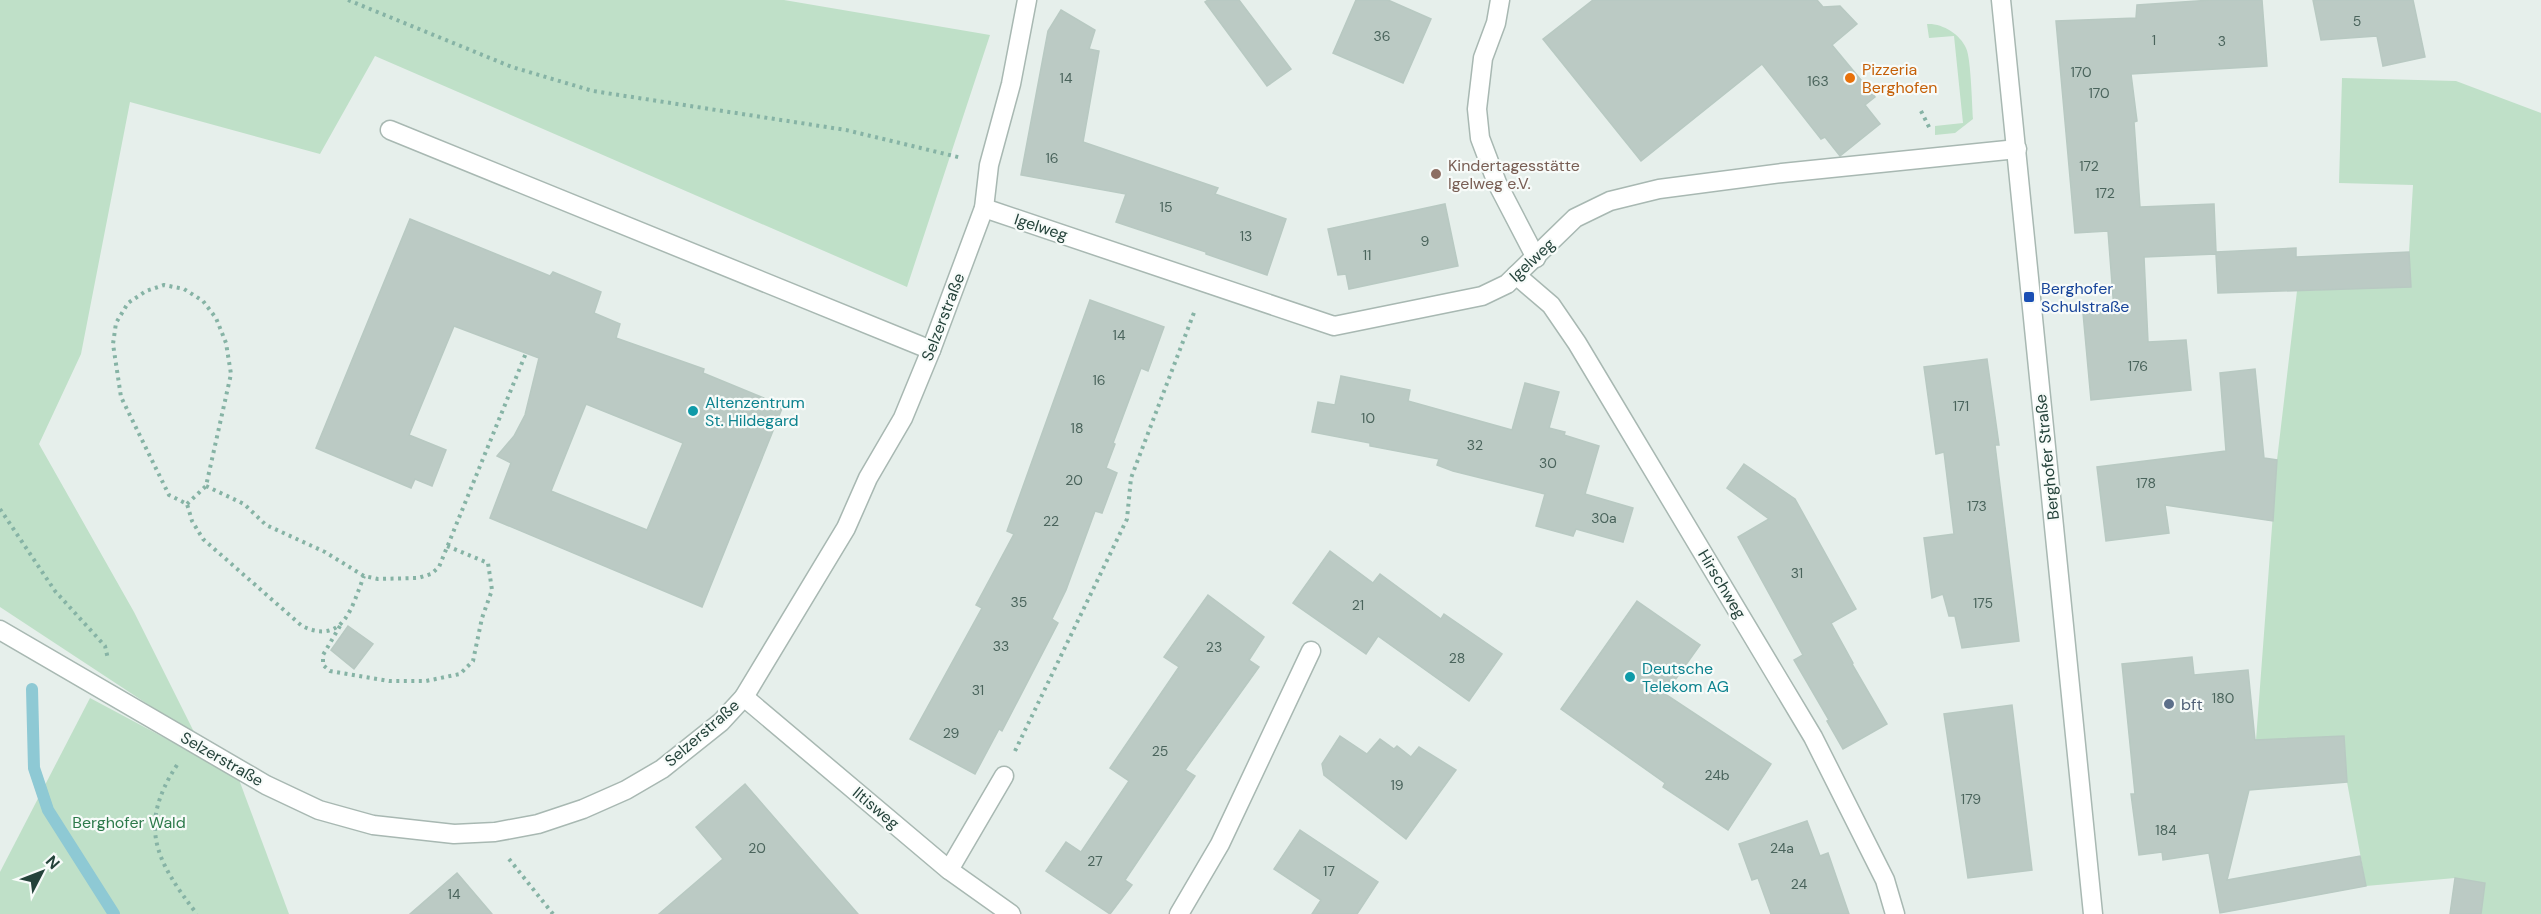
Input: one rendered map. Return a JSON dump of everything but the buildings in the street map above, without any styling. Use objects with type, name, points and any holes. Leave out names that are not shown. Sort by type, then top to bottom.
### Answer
[{"type":"street","name":"Selzerstraße","points":[[0,630],[266,785],[319,810],[373,825],[454,834],[495,832],[538,824],[583,809],[662,769],[696,743],[744,697],[846,528],[868,478],[903,417],[931,350],[984,208],[989,165],[1011,84],[1028,0]]},
{"type":"street","points":[[1500,0],[1497,23],[1483,58],[1477,109],[1480,138],[1497,183],[1536,258]]},
{"type":"street","name":"Berghofer Straße","points":[[2001,0],[2092,914]]},
{"type":"street","points":[[390,130],[931,350]]},
{"type":"street","name":"Igelweg","points":[[984,208],[1334,326],[1482,296],[1507,284],[1575,218],[1610,201],[1659,189],[1782,173],[2017,149]]},
{"type":"street","name":"Hirschweg","points":[[1516,275],[1551,305],[1577,343],[1736,605],[1813,737],[1885,880],[1895,914]]},
{"type":"street","points":[[1179,914],[1220,844],[1311,651]]},
{"type":"street","name":"Iltisweg","points":[[744,697],[949,870],[1011,914]]},
{"type":"street","points":[[949,870],[1004,776]]},
{"type":"path","points":[[348,0],[512,67],[593,91],[846,130],[989,165]]},
{"type":"path","points":[[1004,776],[1127,519],[1131,478],[1181,351],[1205,281]]},
{"type":"path","points":[[187,504],[206,486],[231,374],[226,342],[216,318],[203,301],[184,289],[164,285],[146,291],[128,303],[116,323],[113,344],[121,397],[169,495],[187,504],[192,521],[203,539],[303,626],[315,632],[328,633],[340,626]]},
{"type":"path","points":[[206,486],[244,504],[266,525],[325,552],[364,576],[378,579],[418,578],[431,574],[439,567],[526,353]]},
{"type":"path","points":[[0,509],[55,591],[105,646],[116,697]]},
{"type":"path","points":[[364,576],[352,608],[323,655],[323,665],[330,671],[389,681],[426,681],[460,674],[473,661],[482,618],[492,590],[488,563],[447,546]]},
{"type":"path","points":[[192,742],[161,792],[154,815],[154,835],[161,860],[197,914]]},
{"type":"path","points":[[495,832],[511,861],[553,914]]},
{"type":"green space","points":[[0,0],[784,0],[990,35],[907,287],[375,56],[320,154],[130,102],[81,354],[39,444],[134,612],[196,736],[0,607]]},
{"type":"green space","points":[[1927,24],[1939,25],[1955,34],[1968,53],[1973,119],[1955,133],[1935,135],[1935,126],[1963,123],[1954,36],[1929,38]]},
{"type":"green space","points":[[2342,78],[2456,81],[2541,113],[2541,914],[2481,914],[2485,883],[2455,878],[2366,886],[2347,782],[2344,736],[2256,740],[2277,460],[2297,291],[2411,286],[2409,252],[2413,185],[2339,183]]},
{"type":"green space","name":"Berghofer Wald","points":[[90,698],[238,777],[289,914],[0,914],[0,872]]},
{"type":"waterway","points":[[32,689],[34,768],[48,810],[114,914]]},
{"type":"place","name":"Pizzeria Berghofen","points":[[1850,78]]},
{"type":"place","name":"Kindertagesstätte Igelweg e.V.","points":[[1436,174]]},
{"type":"place","name":"Berghofer Schulstraße","points":[[2029,297]]},
{"type":"place","name":"Altenzentrum St. Hildegard","points":[[693,411]]},
{"type":"place","name":"Deutsche Telekom AG","points":[[1630,677]]},
{"type":"place","name":"bft","points":[[2169,704]]}]
